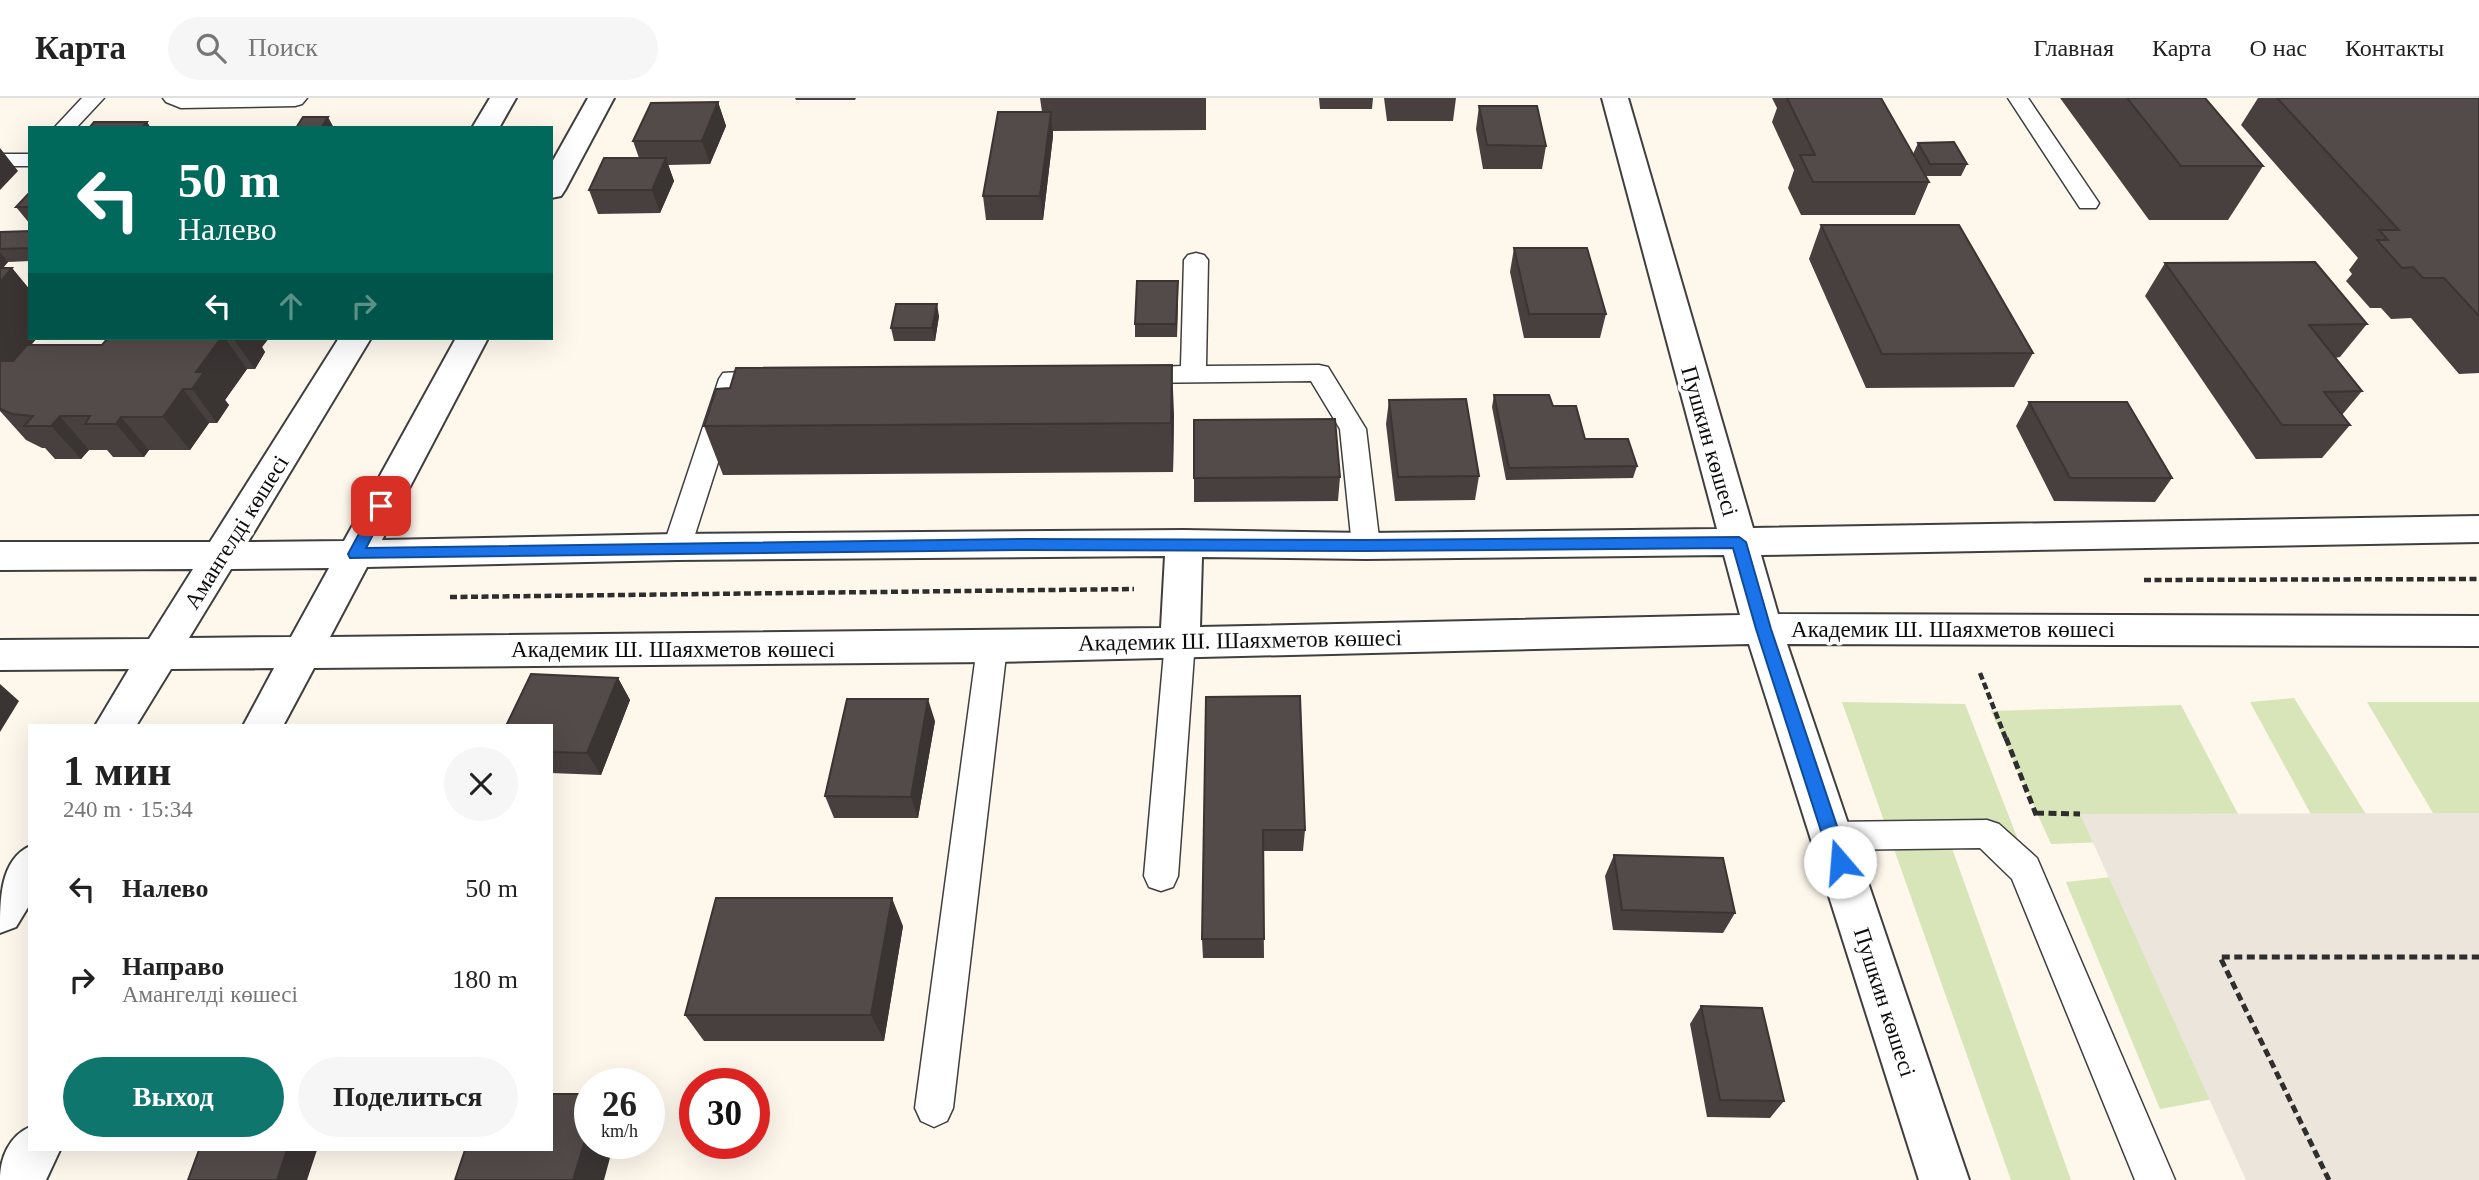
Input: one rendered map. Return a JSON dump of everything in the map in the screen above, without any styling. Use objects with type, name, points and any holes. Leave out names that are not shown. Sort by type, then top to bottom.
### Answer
[{"type":"street","points":[[486,126],[503,98]]},
{"type":"street","points":[[553,186],[601,98]]},
{"type":"street","name":"Пушкин көшесі","points":[[1615,98],[1763,629],[1944,1180]]},
{"type":"street","name":"Амангелді көшесі","points":[[116,724],[354,340]]},
{"type":"street","points":[[264,724],[471,340]]},
{"type":"street","points":[[0,556],[355,554],[677,547],[1184,543],[1366,546],[1739,542],[2479,529]]},
{"type":"street","points":[[1180,641],[1184,543]]},
{"type":"street","name":"Академик Ш. Шаяхметов көшесі","points":[[0,655],[992,647],[1763,629],[2479,631]]},
{"type":"street","points":[[0,913],[28,868]]},
{"type":"street","points":[[19,1180],[34,1151]]},
{"type":"lane","points":[[66,126],[94,98]]},
{"type":"lane","points":[[173,98],[181,102],[296,98]]},
{"type":"lane","points":[[2018,98],[2088,203]]},
{"type":"lane","points":[[0,160],[28,160]]},
{"type":"lane","points":[[1193,374],[1196,260]]},
{"type":"lane","points":[[1109,375],[1319,373],[1353,429],[1366,546]]},
{"type":"lane","points":[[677,547],[732,379],[802,378]]},
{"type":"lane","points":[[1161,876],[1180,641]]},
{"type":"lane","points":[[934,1108],[992,647]]},
{"type":"lane","points":[[1831,836],[1987,834],[2025,869],[2155,1180]]},
{"type":"path","points":[[443,597],[1182,589]]},
{"type":"path","points":[[2036,813],[2080,814]]},
{"type":"path","points":[[2329,1180],[2220,957],[2479,957]]},
{"type":"green space","points":[[2294,698],[2380,837],[2325,840],[2250,702]]},
{"type":"green space","points":[[1842,702],[1965,704],[2019,842],[1949,840],[2071,1180],[2011,1180]]},
{"type":"green space","points":[[2367,702],[2479,702],[2479,844],[2452,845]]},
{"type":"green space","points":[[2181,705],[2250,837],[2051,844],[1991,711]]},
{"type":"green space","points":[[2130,875],[2229,1096],[2160,1109],[2066,882]]},
{"type":"shaded area","points":[[2479,813],[2479,1180],[2246,1180],[2080,814]]},
{"type":"building","points":[[1787,98],[1881,98],[1929,182],[1813,182],[1800,155],[1815,155]]},
{"type":"building","points":[[2127,98],[2205,98],[2263,166],[2181,166]]},
{"type":"building","points":[[2277,98],[2479,98],[2479,316],[2444,278],[2423,278],[2413,267],[2402,268],[2377,240],[2388,240],[2379,230],[2399,230]]},
{"type":"building","points":[[718,102],[702,141],[633,141],[651,103]]},
{"type":"building","points":[[1479,106],[1537,106],[1546,146],[1487,145]]},
{"type":"building","points":[[998,112],[1051,112],[1040,196],[983,196]]},
{"type":"building","points":[[303,117],[328,117],[322,126],[297,126]]},
{"type":"building","points":[[94,122],[147,122],[144,126],[91,126]]},
{"type":"building","points":[[1954,142],[1967,164],[1930,164],[1918,143]]},
{"type":"building","points":[[604,158],[666,158],[652,190],[589,190]]},
{"type":"building","points":[[28,194],[28,207],[16,207]]},
{"type":"building","points":[[1821,225],[1959,225],[2033,353],[1882,354]]},
{"type":"building","points":[[28,231],[28,248],[0,249],[0,232]]},
{"type":"building","points":[[1514,248],[1587,248],[1606,314],[1529,314]]},
{"type":"building","points":[[2315,262],[2367,324],[2309,325],[2362,391],[2324,392],[2350,425],[2282,425],[2165,263]]},
{"type":"building","points":[[0,268],[12,268],[0,282]]},
{"type":"building","points":[[1137,281],[1178,281],[1176,324],[1135,324]]},
{"type":"building","points":[[896,304],[937,304],[932,328],[891,328]]},
{"type":"building","points":[[106,340],[220,340],[196,372],[204,372],[192,389],[183,389],[163,417],[121,417],[116,424],[85,424],[90,416],[60,416],[51,426],[24,426],[33,416],[12,414],[0,409],[0,361],[13,361],[27,345],[102,345]]},
{"type":"building","points":[[1172,365],[1171,423],[704,426],[716,389],[730,388],[736,368]]},
{"type":"building","points":[[1494,395],[1549,395],[1553,406],[1576,406],[1585,439],[1628,439],[1637,466],[1509,468]]},
{"type":"building","points":[[1466,399],[1479,476],[1398,477],[1389,400]]},
{"type":"building","points":[[2029,402],[2127,402],[2172,478],[2070,478]]},
{"type":"building","points":[[1335,419],[1340,477],[1194,478],[1194,420]]},
{"type":"building","points":[[531,674],[618,678],[587,753],[553,752],[553,724],[507,724]]},
{"type":"building","points":[[1300,696],[1305,830],[1263,830],[1264,939],[1202,939],[1206,697]]},
{"type":"building","points":[[847,699],[928,699],[911,797],[825,796]]},
{"type":"building","points":[[1614,855],[1723,858],[1735,913],[1622,910]]},
{"type":"building","points":[[716,898],[892,898],[871,1015],[685,1015]]},
{"type":"building","points":[[1701,1006],[1762,1008],[1784,1101],[1720,1100]]},
{"type":"building","points":[[553,1094],[574,1094],[574,1159],[579,1159],[573,1180],[455,1180],[465,1151],[553,1151]]},
{"type":"building","points":[[199,1151],[287,1151],[277,1180],[188,1180]]},
{"type":"route","points":[[381,506],[355,554],[677,547],[1184,543],[1366,546],[1739,542],[1763,629],[1840,862]]}]
